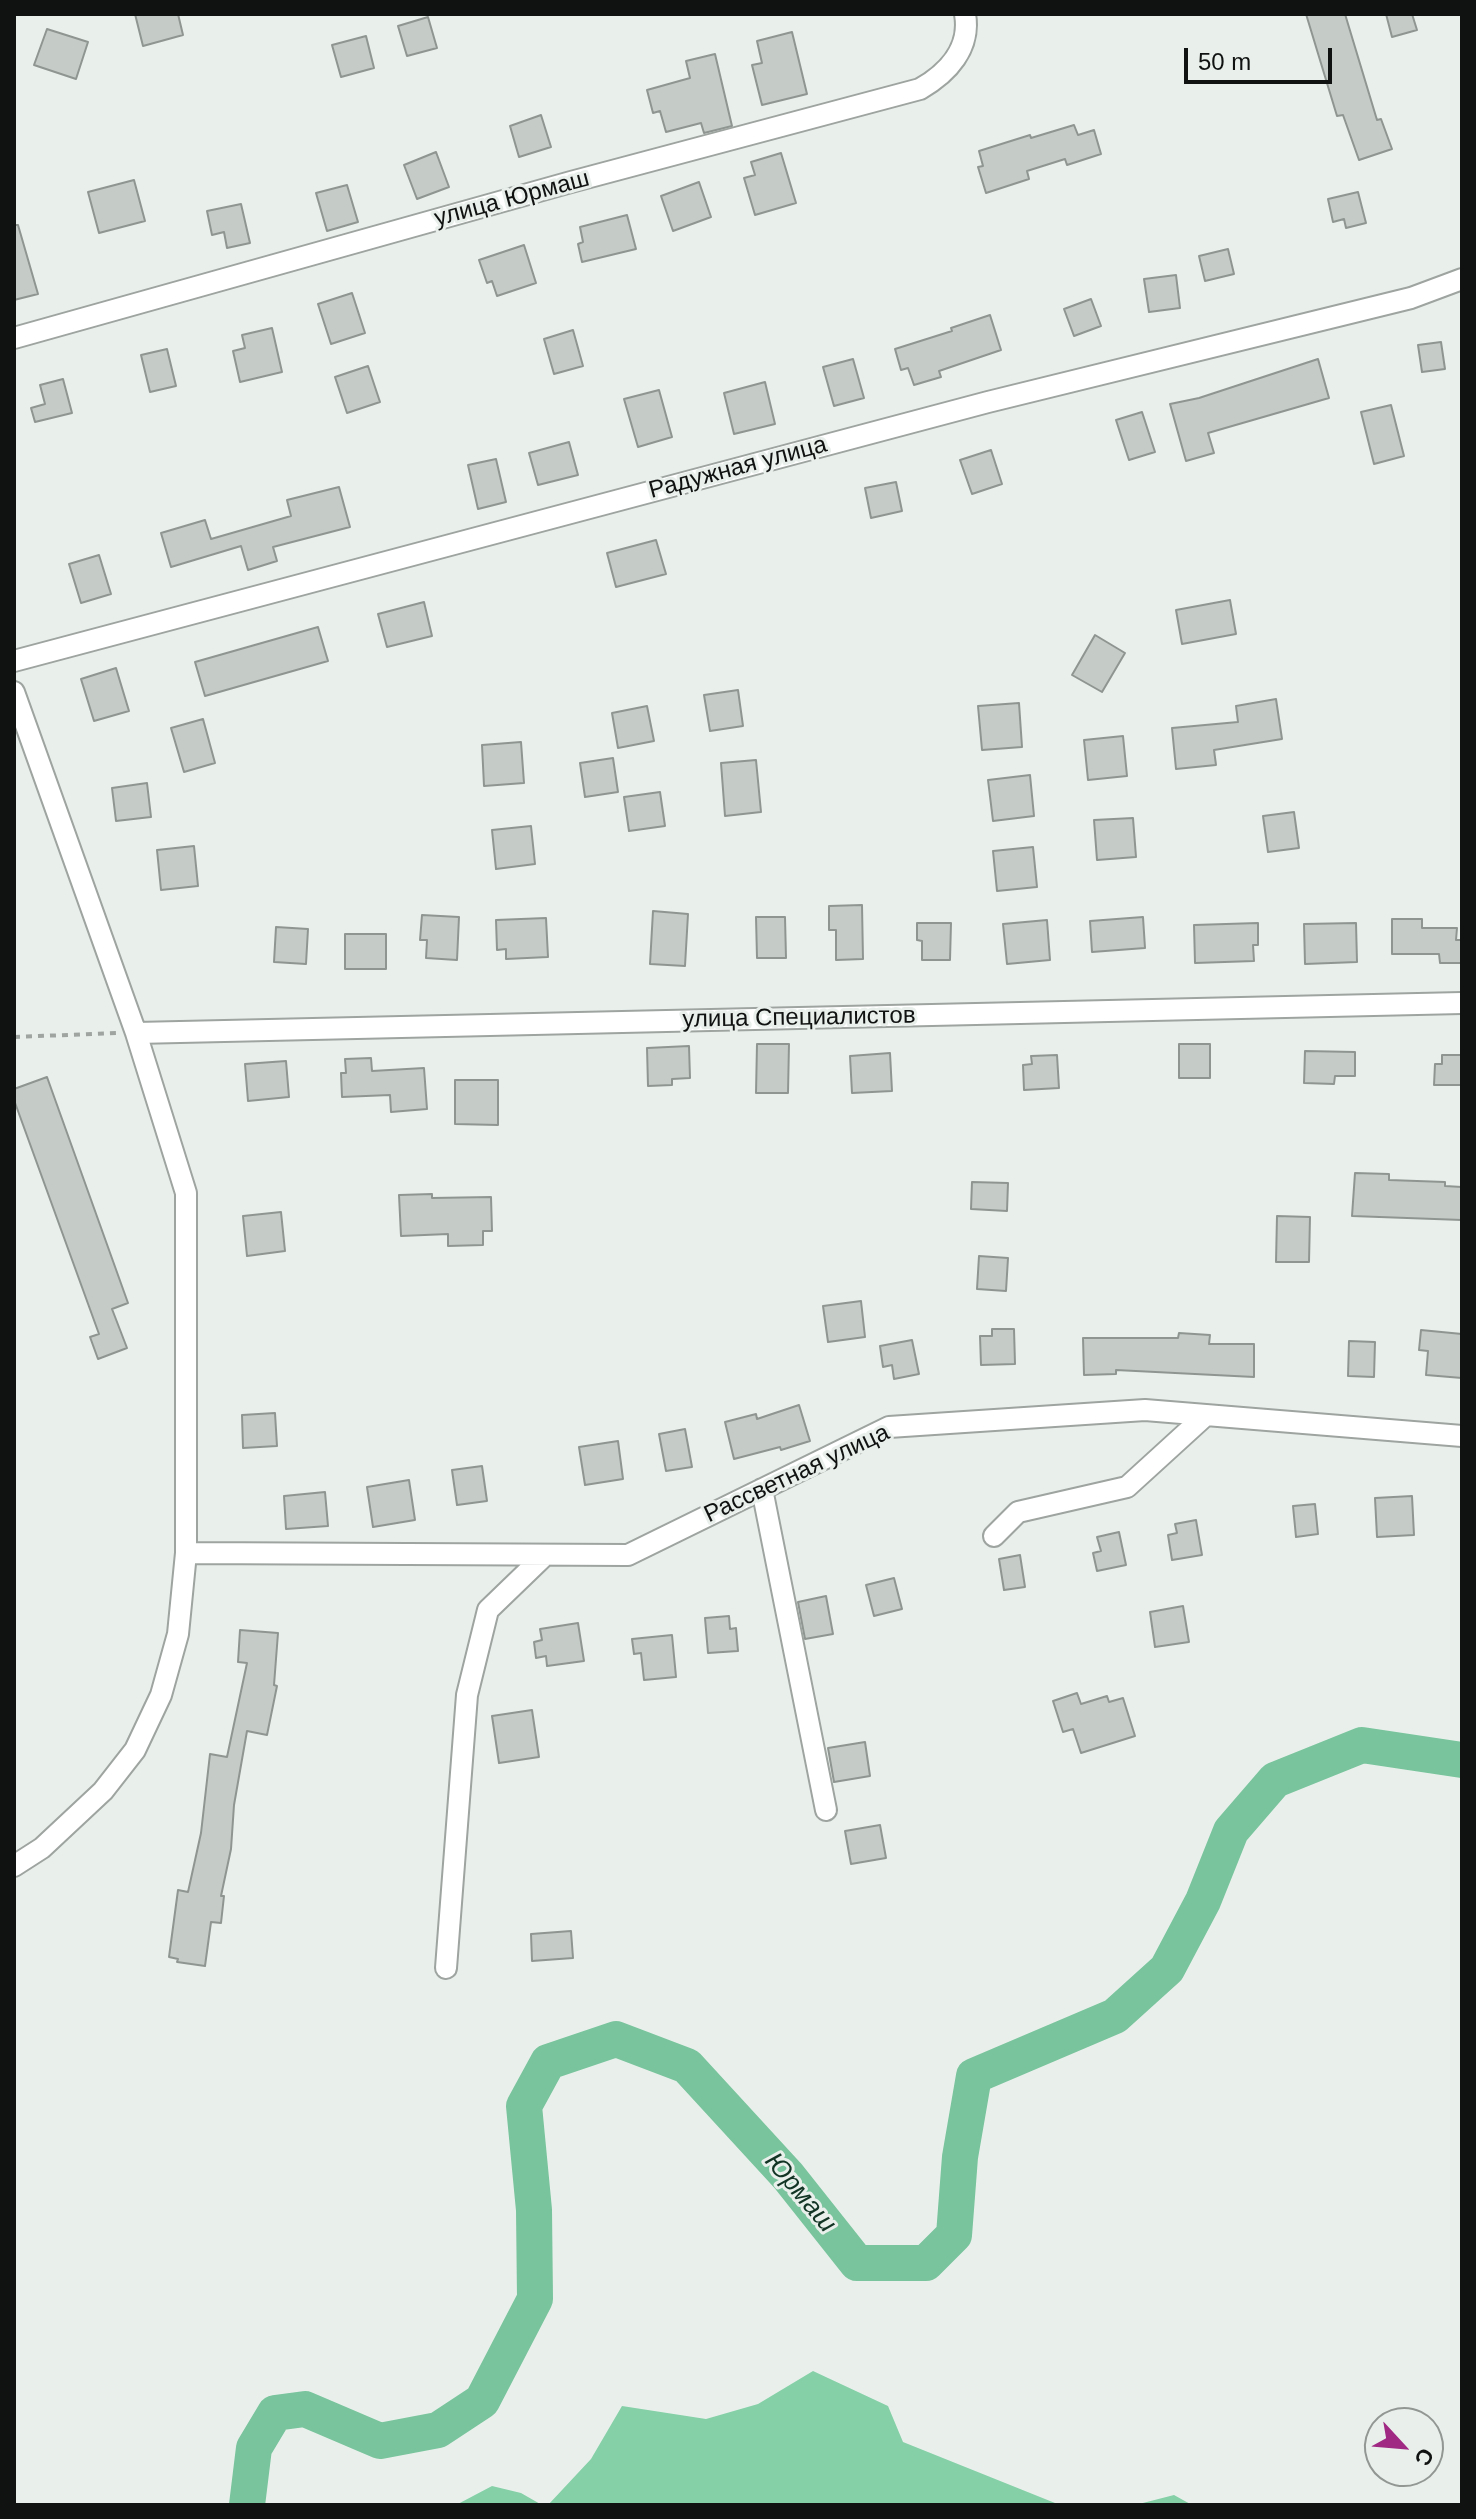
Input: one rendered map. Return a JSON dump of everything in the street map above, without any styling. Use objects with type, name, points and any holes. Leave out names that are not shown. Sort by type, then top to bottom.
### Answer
[{"type":"street","name":"улица Юрмаш","points":[[14,338],[586,178],[920,89],[942,77],[959,54],[968,28],[965,14]]},
{"type":"street","name":"Радужная улица","points":[[14,661],[988,402],[1411,298],[1462,279]]},
{"type":"street","points":[[14,692],[136,1033],[186,1193],[186,1553],[178,1634],[161,1695],[135,1750],[103,1791],[42,1848],[14,1866]]},
{"type":"street","name":"улица Специалистов","points":[[136,1033],[1462,1003]]},
{"type":"street","name":"Рассветная улица","points":[[186,1553],[628,1555],[889,1427],[1145,1410],[1462,1436]]},
{"type":"street","points":[[994,1536],[1018,1512],[1127,1487],[1206,1415]]},
{"type":"street","points":[[762,1489],[826,1810]]},
{"type":"street","points":[[446,1968],[467,1695],[488,1610],[544,1556]]},
{"type":"path","points":[[14,1037],[136,1033]]},
{"type":"green space","points":[[813,2371],[888,2406],[903,2442],[1060,2505],[548,2505],[591,2459],[622,2406],[706,2419],[758,2404]]},
{"type":"green space","points":[[492,2486],[521,2493],[542,2505],[456,2505]]},
{"type":"green space","points":[[1174,2495],[1192,2505],[1135,2505]]},
{"type":"building","points":[[135,14],[178,14],[183,35],[143,46]]},
{"type":"building","points":[[1306,14],[1345,14],[1377,120],[1381,119],[1392,149],[1359,160],[1343,115],[1337,116]]},
{"type":"building","points":[[1386,14],[1412,14],[1417,30],[1392,37]]},
{"type":"building","points":[[428,17],[437,48],[407,56],[398,26]]},
{"type":"building","points":[[47,29],[88,42],[76,79],[34,65]]},
{"type":"building","points":[[792,32],[807,94],[762,105],[752,65],[762,63],[757,41]]},
{"type":"building","points":[[366,36],[374,68],[341,77],[332,45]]},
{"type":"building","points":[[715,54],[732,126],[704,133],[701,123],[666,132],[660,111],[653,113],[647,90],[690,78],[686,61]]},
{"type":"building","points":[[541,115],[551,147],[519,157],[510,126]]},
{"type":"building","points":[[1074,125],[1078,135],[1094,130],[1101,154],[1067,165],[1065,159],[1027,171],[1029,179],[986,193],[978,167],[983,166],[979,151]]},
{"type":"building","points":[[436,152],[449,187],[417,199],[404,165]]},
{"type":"building","points":[[781,153],[796,203],[755,215],[744,178],[755,175],[751,162]]},
{"type":"building","points":[[134,180],[145,221],[99,233],[88,192]]},
{"type":"building","points":[[699,182],[711,217],[673,231],[661,196]]},
{"type":"building","points":[[347,185],[358,222],[327,231],[316,193]]},
{"type":"building","points":[[1358,192],[1366,223],[1346,228],[1344,219],[1333,222],[1328,199]]},
{"type":"building","points":[[241,204],[250,243],[227,248],[224,232],[212,235],[207,211]]},
{"type":"building","points":[[627,215],[636,249],[582,262],[578,244],[583,242],[580,227]]},
{"type":"building","points":[[14,225],[18,225],[38,294],[14,300]]},
{"type":"building","points":[[524,245],[536,283],[497,296],[492,281],[487,283],[479,260]]},
{"type":"building","points":[[1228,249],[1234,274],[1205,281],[1199,256]]},
{"type":"building","points":[[1176,275],[1180,308],[1149,312],[1144,279]]},
{"type":"building","points":[[352,293],[365,333],[331,344],[318,304]]},
{"type":"building","points":[[1091,299],[1101,326],[1074,336],[1064,309]]},
{"type":"building","points":[[990,315],[1001,350],[939,371],[941,377],[914,385],[908,368],[901,370],[895,349]]},
{"type":"building","points":[[272,328],[282,372],[240,382],[233,351],[245,348],[242,335]]},
{"type":"building","points":[[573,330],[583,366],[554,374],[544,339]]},
{"type":"building","points":[[1441,342],[1445,369],[1422,372],[1418,345]]},
{"type":"building","points":[[167,349],[176,386],[150,392],[141,355]]},
{"type":"building","points":[[853,359],[864,398],[834,406],[823,367]]},
{"type":"building","points":[[1318,359],[1329,398],[1208,433],[1214,453],[1186,461],[1170,404],[1199,398]]},
{"type":"building","points":[[368,366],[380,402],[347,413],[335,377]]},
{"type":"building","points":[[63,379],[72,413],[35,422],[31,408],[45,404],[40,385]]},
{"type":"building","points":[[765,382],[775,424],[734,434],[724,393]]},
{"type":"building","points":[[659,390],[672,437],[638,447],[624,399]]},
{"type":"building","points":[[1391,405],[1404,456],[1374,464],[1361,412]]},
{"type":"building","points":[[1142,412],[1155,452],[1129,460],[1116,420]]},
{"type":"building","points":[[569,442],[578,475],[538,485],[529,453]]},
{"type":"building","points":[[991,450],[1002,484],[972,494],[960,460]]},
{"type":"building","points":[[496,459],[506,502],[478,509],[468,465]]},
{"type":"building","points":[[896,482],[902,511],[871,518],[865,488]]},
{"type":"building","points":[[339,487],[350,527],[273,547],[277,561],[248,570],[241,546],[171,567],[161,533],[205,520],[211,539],[291,516],[287,500]]},
{"type":"building","points":[[656,540],[666,574],[616,587],[607,553]]},
{"type":"building","points":[[99,555],[111,594],[81,603],[69,564]]},
{"type":"building","points":[[1230,600],[1236,634],[1182,644],[1176,610]]},
{"type":"building","points":[[424,602],[432,636],[387,647],[378,614]]},
{"type":"building","points":[[318,627],[328,661],[205,696],[195,662]]},
{"type":"building","points":[[1095,635],[1125,653],[1102,692],[1072,675]]},
{"type":"building","points":[[116,668],[129,711],[94,721],[81,679]]},
{"type":"building","points":[[738,690],[743,726],[710,731],[704,695]]},
{"type":"building","points":[[1276,699],[1282,739],[1214,750],[1216,765],[1176,769],[1172,728],[1238,722],[1236,706]]},
{"type":"building","points":[[1019,703],[1022,747],[982,750],[978,706]]},
{"type":"building","points":[[647,706],[654,741],[618,748],[612,713]]},
{"type":"building","points":[[203,719],[215,763],[184,772],[171,728]]},
{"type":"building","points":[[1123,736],[1127,776],[1088,780],[1084,740]]},
{"type":"building","points":[[521,742],[524,783],[484,786],[482,745]]},
{"type":"building","points":[[613,758],[618,792],[585,797],[580,763]]},
{"type":"building","points":[[756,760],[761,812],[725,816],[721,763]]},
{"type":"building","points":[[1030,775],[1034,816],[993,821],[988,780]]},
{"type":"building","points":[[147,783],[151,817],[116,821],[112,788]]},
{"type":"building","points":[[660,792],[665,826],[629,831],[624,797]]},
{"type":"building","points":[[1294,812],[1299,848],[1268,852],[1263,816]]},
{"type":"building","points":[[1133,818],[1136,857],[1097,860],[1094,820]]},
{"type":"building","points":[[531,826],[535,864],[496,869],[492,830]]},
{"type":"building","points":[[194,846],[198,886],[161,890],[157,850]]},
{"type":"building","points":[[1033,847],[1037,887],[997,891],[993,851]]},
{"type":"building","points":[[862,905],[863,959],[836,960],[836,930],[829,930],[829,906]]},
{"type":"building","points":[[653,911],[688,914],[685,966],[650,964]]},
{"type":"building","points":[[422,915],[459,917],[457,960],[426,958],[427,940],[420,940]]},
{"type":"building","points":[[756,917],[785,917],[786,958],[757,958]]},
{"type":"building","points":[[1143,917],[1145,948],[1092,952],[1090,921]]},
{"type":"building","points":[[546,918],[548,957],[506,959],[506,949],[497,950],[496,920]]},
{"type":"building","points":[[1392,919],[1422,919],[1422,928],[1457,928],[1456,940],[1462,940],[1462,963],[1440,963],[1439,954],[1392,954]]},
{"type":"building","points":[[1047,920],[1050,960],[1007,964],[1003,924]]},
{"type":"building","points":[[917,923],[951,923],[950,960],[922,960],[922,941],[917,940]]},
{"type":"building","points":[[1258,923],[1258,945],[1253,945],[1254,961],[1195,963],[1194,925]]},
{"type":"building","points":[[1356,923],[1357,962],[1305,964],[1304,924]]},
{"type":"building","points":[[276,927],[308,929],[306,964],[274,962]]},
{"type":"building","points":[[345,934],[386,934],[386,969],[345,969]]},
{"type":"building","points":[[757,1044],[789,1044],[788,1093],[756,1093]]},
{"type":"building","points":[[1179,1044],[1210,1044],[1210,1078],[1179,1078]]},
{"type":"building","points":[[689,1046],[690,1078],[672,1079],[672,1085],[648,1086],[647,1048]]},
{"type":"building","points":[[1305,1051],[1355,1052],[1355,1076],[1335,1076],[1334,1084],[1304,1083]]},
{"type":"building","points":[[890,1053],[892,1091],[852,1093],[850,1056]]},
{"type":"building","points":[[1057,1055],[1059,1088],[1024,1090],[1023,1065],[1032,1064],[1031,1056]]},
{"type":"building","points":[[1442,1055],[1462,1055],[1462,1085],[1434,1085],[1435,1064],[1442,1064]]},
{"type":"building","points":[[371,1058],[372,1071],[424,1068],[427,1109],[391,1112],[390,1095],[342,1097],[341,1073],[346,1073],[345,1059]]},
{"type":"building","points":[[286,1061],[289,1097],[248,1101],[245,1064]]},
{"type":"building","points":[[47,1077],[128,1303],[112,1309],[127,1348],[98,1359],[90,1337],[99,1334],[14,1100],[14,1089]]},
{"type":"building","points":[[455,1080],[498,1080],[498,1125],[455,1124]]},
{"type":"building","points":[[1355,1173],[1389,1174],[1389,1180],[1445,1182],[1445,1186],[1462,1187],[1462,1220],[1352,1216]]},
{"type":"building","points":[[972,1182],[1008,1183],[1007,1211],[971,1209]]},
{"type":"building","points":[[432,1194],[432,1198],[491,1197],[492,1231],[483,1231],[483,1245],[448,1246],[448,1234],[401,1236],[399,1195]]},
{"type":"building","points":[[281,1212],[285,1251],[247,1256],[243,1216]]},
{"type":"building","points":[[1277,1216],[1310,1217],[1309,1262],[1276,1262]]},
{"type":"building","points":[[979,1256],[1008,1258],[1006,1291],[977,1289]]},
{"type":"building","points":[[861,1301],[865,1337],[828,1342],[823,1306]]},
{"type":"building","points":[[992,1329],[1014,1329],[1015,1364],[981,1365],[980,1336],[992,1336]]},
{"type":"building","points":[[1421,1330],[1462,1334],[1462,1378],[1426,1375],[1428,1351],[1419,1350]]},
{"type":"building","points":[[1179,1333],[1210,1335],[1209,1344],[1254,1344],[1254,1377],[1116,1370],[1116,1374],[1084,1375],[1083,1338],[1178,1338]]},
{"type":"building","points":[[912,1340],[919,1374],[894,1379],[892,1365],[883,1367],[880,1346]]},
{"type":"building","points":[[1349,1341],[1375,1342],[1374,1377],[1348,1376]]},
{"type":"building","points":[[799,1405],[810,1441],[734,1459],[725,1422],[756,1414],[757,1419]]},
{"type":"building","points":[[275,1413],[277,1446],[243,1448],[242,1415]]},
{"type":"building","points":[[685,1429],[692,1467],[666,1471],[659,1434]]},
{"type":"building","points":[[618,1441],[623,1479],[585,1485],[579,1447]]},
{"type":"building","points":[[482,1466],[487,1501],[457,1505],[452,1470]]},
{"type":"building","points":[[409,1480],[415,1520],[373,1527],[367,1487]]},
{"type":"building","points":[[325,1492],[328,1526],[286,1529],[284,1496]]},
{"type":"building","points":[[1412,1496],[1414,1535],[1377,1537],[1375,1498]]},
{"type":"building","points":[[1315,1504],[1318,1534],[1296,1537],[1293,1506]]},
{"type":"building","points":[[1196,1520],[1202,1555],[1172,1560],[1168,1535],[1177,1533],[1175,1524]]},
{"type":"building","points":[[1119,1532],[1126,1565],[1097,1571],[1093,1553],[1101,1551],[1097,1537]]},
{"type":"building","points":[[1020,1555],[1025,1587],[1004,1590],[999,1559]]},
{"type":"building","points":[[894,1578],[902,1609],[874,1616],[866,1585]]},
{"type":"building","points":[[826,1596],[833,1634],[805,1639],[798,1602]]},
{"type":"building","points":[[1183,1606],[1189,1642],[1155,1647],[1150,1612]]},
{"type":"building","points":[[729,1616],[730,1629],[736,1628],[738,1651],[708,1653],[705,1618]]},
{"type":"building","points":[[578,1623],[584,1661],[547,1666],[546,1656],[536,1658],[534,1642],[542,1640],[540,1629]]},
{"type":"building","points":[[240,1630],[278,1633],[274,1685],[277,1686],[267,1735],[247,1731],[234,1805],[231,1849],[221,1896],[224,1896],[221,1923],[211,1922],[205,1966],[177,1962],[178,1959],[169,1957],[178,1890],[188,1892],[201,1833],[210,1754],[227,1757],[247,1663],[238,1662]]},
{"type":"building","points":[[672,1635],[676,1677],[644,1680],[641,1653],[634,1654],[632,1639]]},
{"type":"building","points":[[1077,1693],[1081,1704],[1107,1696],[1109,1702],[1123,1698],[1135,1736],[1081,1753],[1073,1729],[1063,1732],[1053,1701]]},
{"type":"building","points":[[532,1710],[539,1757],[499,1763],[492,1716]]},
{"type":"building","points":[[865,1742],[870,1776],[834,1782],[828,1748]]},
{"type":"building","points":[[880,1825],[886,1858],[851,1864],[845,1831]]},
{"type":"building","points":[[571,1931],[573,1958],[532,1961],[531,1934]]},
{"type":"waterway","name":"Юрмаш","points":[[247,2505],[254,2448],[275,2413],[305,2409],[380,2441],[438,2430],[482,2401],[535,2299],[534,2210],[524,2106],[548,2062],[616,2039],[687,2066],[788,2176],[857,2263],[926,2263],[954,2235],[960,2157],[974,2076],[1115,2016],[1167,1969],[1203,1901],[1231,1831],[1275,1780],[1362,1745],[1462,1760]]}]
